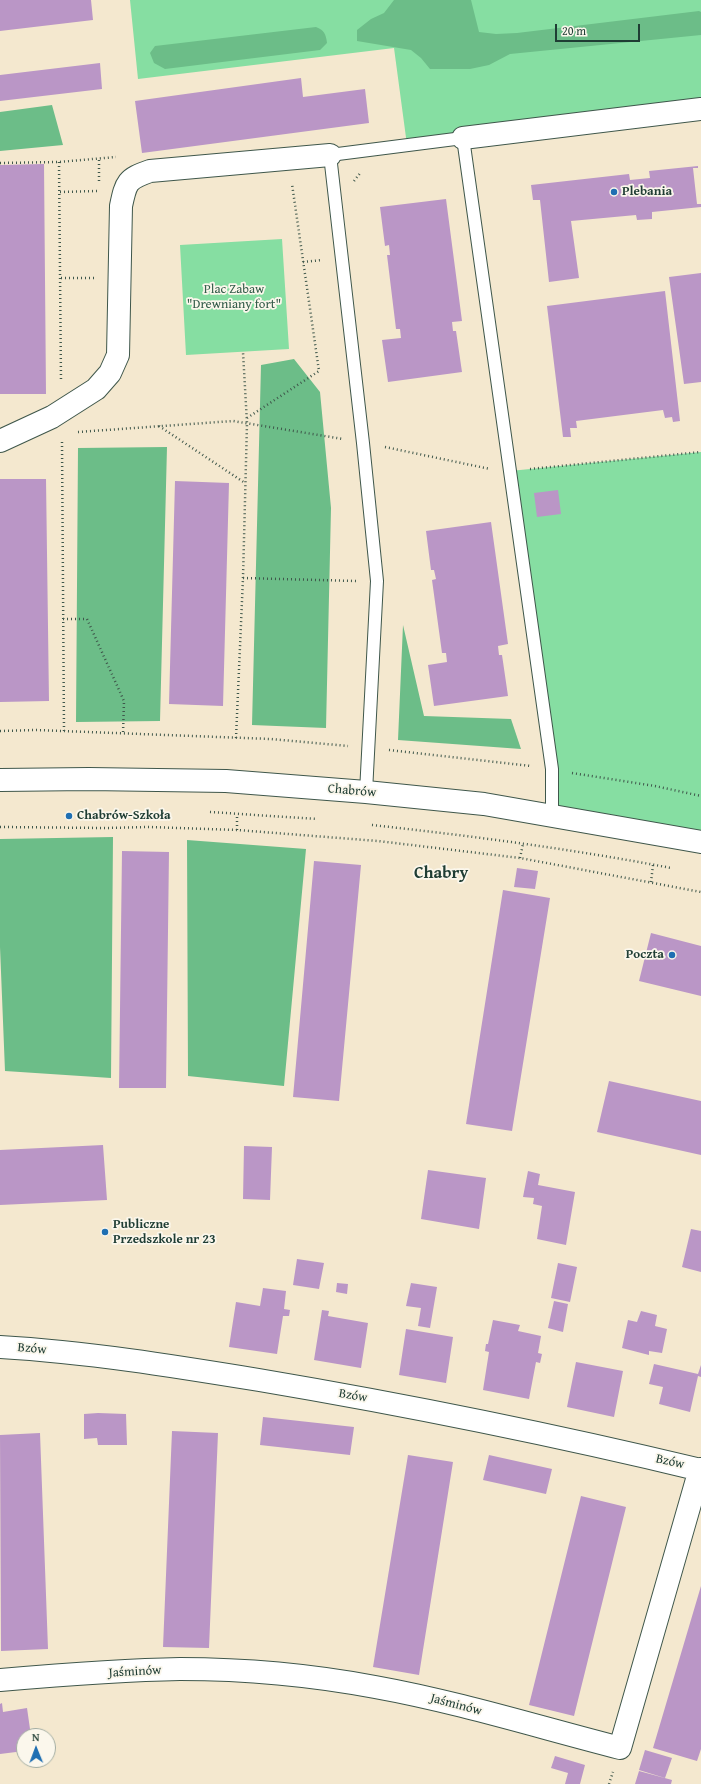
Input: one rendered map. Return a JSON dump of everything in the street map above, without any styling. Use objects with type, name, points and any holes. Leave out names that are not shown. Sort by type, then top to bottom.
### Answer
[{"type":"street","points":[[463,138],[701,109]]},
{"type":"street","points":[[0,441],[52,417],[96,389],[110,373],[118,356],[122,206],[124,189],[134,176],[150,171],[330,155]]},
{"type":"street","name":"Chabrów","points":[[0,780],[89,779],[226,781],[366,792],[484,804],[701,842]]},
{"type":"street","name":"Bzów","points":[[0,1347],[35,1349],[188,1369],[352,1396],[544,1433],[701,1470]]},
{"type":"street","name":"Jaśminów","points":[[0,1680],[179,1670],[238,1671],[311,1678],[373,1686],[440,1700],[620,1748],[701,1470]]},
{"type":"lane","points":[[366,792],[377,581],[363,443],[330,155],[463,138],[552,769],[552,816]]},
{"type":"path","points":[[0,163],[59,162],[123,156]]},
{"type":"path","points":[[246,418],[319,371],[288,159]]},
{"type":"path","points":[[59,162],[64,731]]},
{"type":"path","points":[[352,184],[360,173],[367,169]]},
{"type":"path","points":[[60,192],[99,191]]},
{"type":"path","points":[[61,278],[99,278]]},
{"type":"path","points":[[236,738],[243,578],[245,483],[246,418],[243,352]]},
{"type":"path","points":[[62,433],[233,421]]},
{"type":"path","points":[[158,426],[245,483]]},
{"type":"path","points":[[510,472],[701,452]]},
{"type":"path","points":[[243,578],[377,581]]},
{"type":"path","points":[[63,619],[87,619],[124,701],[123,734]]},
{"type":"path","points":[[210,812],[317,819]]},
{"type":"path","points":[[236,830],[238,814]]},
{"type":"path","points":[[372,825],[523,844],[671,868]]},
{"type":"path","points":[[0,827],[106,828],[149,826],[236,830],[378,841],[520,858],[701,892]]},
{"type":"path","points":[[520,858],[523,844]]},
{"type":"path","points":[[650,882],[653,865]]},
{"type":"green space","points":[[130,0],[701,0],[701,109],[407,145],[394,48],[138,79]]},
{"type":"green space","points":[[394,0],[471,0],[479,32],[496,34],[517,33],[699,11],[701,12],[701,35],[510,54],[489,65],[470,69],[430,69],[421,58],[411,50],[357,41],[357,30],[371,19],[384,13]]},
{"type":"green space","points":[[316,27],[323,31],[327,40],[327,43],[320,50],[165,69],[154,63],[150,53],[155,46]]},
{"type":"green space","points":[[52,105],[63,145],[0,151],[0,112]]},
{"type":"green space","name":"Plac Zabaw \"Drewniany fort\"","points":[[282,239],[289,349],[186,355],[180,245]]},
{"type":"green space","points":[[294,359],[320,392],[331,508],[326,728],[252,725],[261,365]]},
{"type":"green space","points":[[167,447],[160,721],[76,722],[78,448]]},
{"type":"green space","points":[[701,452],[701,842],[552,816],[510,471]]},
{"type":"green space","points":[[403,625],[424,716],[511,719],[521,749],[398,740]]},
{"type":"green space","points":[[113,837],[111,1078],[5,1071],[0,947],[0,839]]},
{"type":"green space","points":[[187,840],[306,849],[284,1086],[188,1076]]},
{"type":"building","points":[[0,0],[91,0],[93,20],[0,31]]},
{"type":"building","points":[[100,63],[102,89],[0,101],[0,75]]},
{"type":"building","points":[[301,78],[303,97],[365,89],[369,123],[142,153],[135,101]]},
{"type":"building","points":[[44,164],[46,394],[0,394],[0,165]]},
{"type":"building","name":"Plebania","points":[[698,166],[698,168],[693,168],[697,204],[701,204],[701,207],[652,212],[652,219],[637,220],[636,215],[571,221],[579,278],[549,282],[540,200],[533,200],[531,185],[629,174],[630,180],[650,178],[649,171]]},
{"type":"building","points":[[446,199],[462,321],[452,322],[453,331],[456,331],[462,372],[388,382],[382,340],[401,338],[400,329],[396,329],[387,255],[390,255],[389,245],[385,246],[380,207]]},
{"type":"building","points":[[701,273],[701,382],[684,384],[669,277]]},
{"type":"building","points":[[665,291],[680,421],[673,422],[672,417],[665,418],[663,410],[576,421],[577,428],[570,428],[571,437],[563,437],[547,306]]},
{"type":"building","points":[[0,479],[46,479],[49,701],[0,702]]},
{"type":"building","points":[[175,481],[229,483],[223,706],[169,704]]},
{"type":"building","points":[[558,490],[561,514],[537,517],[534,493]]},
{"type":"building","points":[[491,522],[508,644],[498,646],[499,655],[502,655],[508,696],[434,706],[428,665],[447,662],[446,653],[442,653],[432,580],[436,579],[434,570],[431,570],[426,531]]},
{"type":"building","points":[[122,851],[169,852],[166,1088],[119,1088]]},
{"type":"building","points":[[314,861],[361,865],[339,1101],[293,1097]]},
{"type":"building","points":[[517,868],[538,871],[535,889],[514,887]]},
{"type":"building","points":[[503,890],[550,898],[512,1131],[466,1124]]},
{"type":"building","points":[[651,933],[701,946],[701,996],[639,981]]},
{"type":"building","points":[[609,1081],[701,1101],[701,1155],[597,1132]]},
{"type":"building","points":[[103,1145],[107,1200],[0,1205],[0,1150]]},
{"type":"building","points":[[244,1146],[272,1147],[270,1200],[243,1199]]},
{"type":"building","points":[[428,1170],[486,1178],[479,1229],[421,1219]]},
{"type":"building","points":[[528,1171],[540,1174],[538,1185],[575,1192],[566,1245],[537,1239],[542,1206],[533,1204],[534,1198],[523,1197]]},
{"type":"building","points":[[691,1229],[701,1231],[701,1272],[682,1267]]},
{"type":"building","points":[[297,1259],[324,1263],[319,1289],[293,1285]]},
{"type":"building","points":[[558,1263],[577,1267],[570,1302],[551,1298]]},
{"type":"building","points":[[337,1283],[348,1284],[347,1294],[336,1292]]},
{"type":"building","points":[[411,1283],[437,1287],[430,1328],[418,1326],[421,1308],[406,1306]]},
{"type":"building","points":[[263,1288],[286,1291],[284,1309],[290,1310],[289,1316],[283,1316],[277,1354],[229,1347],[236,1302],[260,1306]]},
{"type":"building","points":[[554,1301],[568,1304],[563,1332],[548,1328]]},
{"type":"building","points":[[322,1310],[329,1311],[328,1316],[368,1323],[361,1368],[314,1360]]},
{"type":"building","points":[[641,1311],[657,1315],[655,1326],[667,1329],[662,1353],[649,1351],[649,1355],[622,1348],[628,1320],[637,1322]]},
{"type":"building","points":[[493,1320],[520,1325],[518,1331],[541,1336],[538,1353],[542,1354],[540,1363],[536,1362],[529,1399],[483,1390],[489,1352],[485,1351],[486,1344],[488,1344]]},
{"type":"building","points":[[406,1329],[453,1337],[446,1383],[399,1375]]},
{"type":"building","points":[[576,1362],[623,1371],[614,1417],[567,1407]]},
{"type":"building","points":[[654,1364],[698,1374],[701,1365],[701,1377],[698,1376],[690,1412],[659,1404],[663,1387],[649,1384]]},
{"type":"building","points":[[84,1414],[126,1414],[127,1445],[98,1445],[97,1438],[84,1439]]},
{"type":"building","points":[[263,1417],[354,1427],[350,1455],[260,1445]]},
{"type":"building","points":[[172,1431],[218,1433],[209,1648],[163,1647]]},
{"type":"building","points":[[40,1433],[48,1649],[1,1651],[0,1435]]},
{"type":"building","points":[[408,1455],[453,1462],[419,1675],[373,1667]]},
{"type":"building","points":[[489,1455],[552,1469],[546,1494],[483,1480]]},
{"type":"building","points":[[581,1496],[626,1507],[574,1716],[529,1705]]},
{"type":"building","points":[[701,1586],[701,1749],[697,1761],[653,1748]]},
{"type":"building","points":[[2,1703],[3,1712],[27,1708],[30,1728],[16,1728],[16,1752],[0,1754],[0,1704]]},
{"type":"building","points":[[645,1750],[672,1758],[665,1778],[639,1770]]},
{"type":"building","points":[[555,1756],[585,1765],[580,1784],[565,1784],[568,1773],[551,1768]]},
{"type":"building","points":[[639,1771],[672,1780],[671,1784],[635,1784]]},
{"type":"place","name":"Plebania","points":[[614,192]]},
{"type":"place","name":"Chabrów-Szkoła","points":[[69,816]]},
{"type":"place","name":"Poczta","points":[[672,955]]},
{"type":"place","name":"Publiczne Przedszkole nr 23","points":[[105,1232]]},
{"type":"district","name":"Chabry","points":[[441,874]]}]
